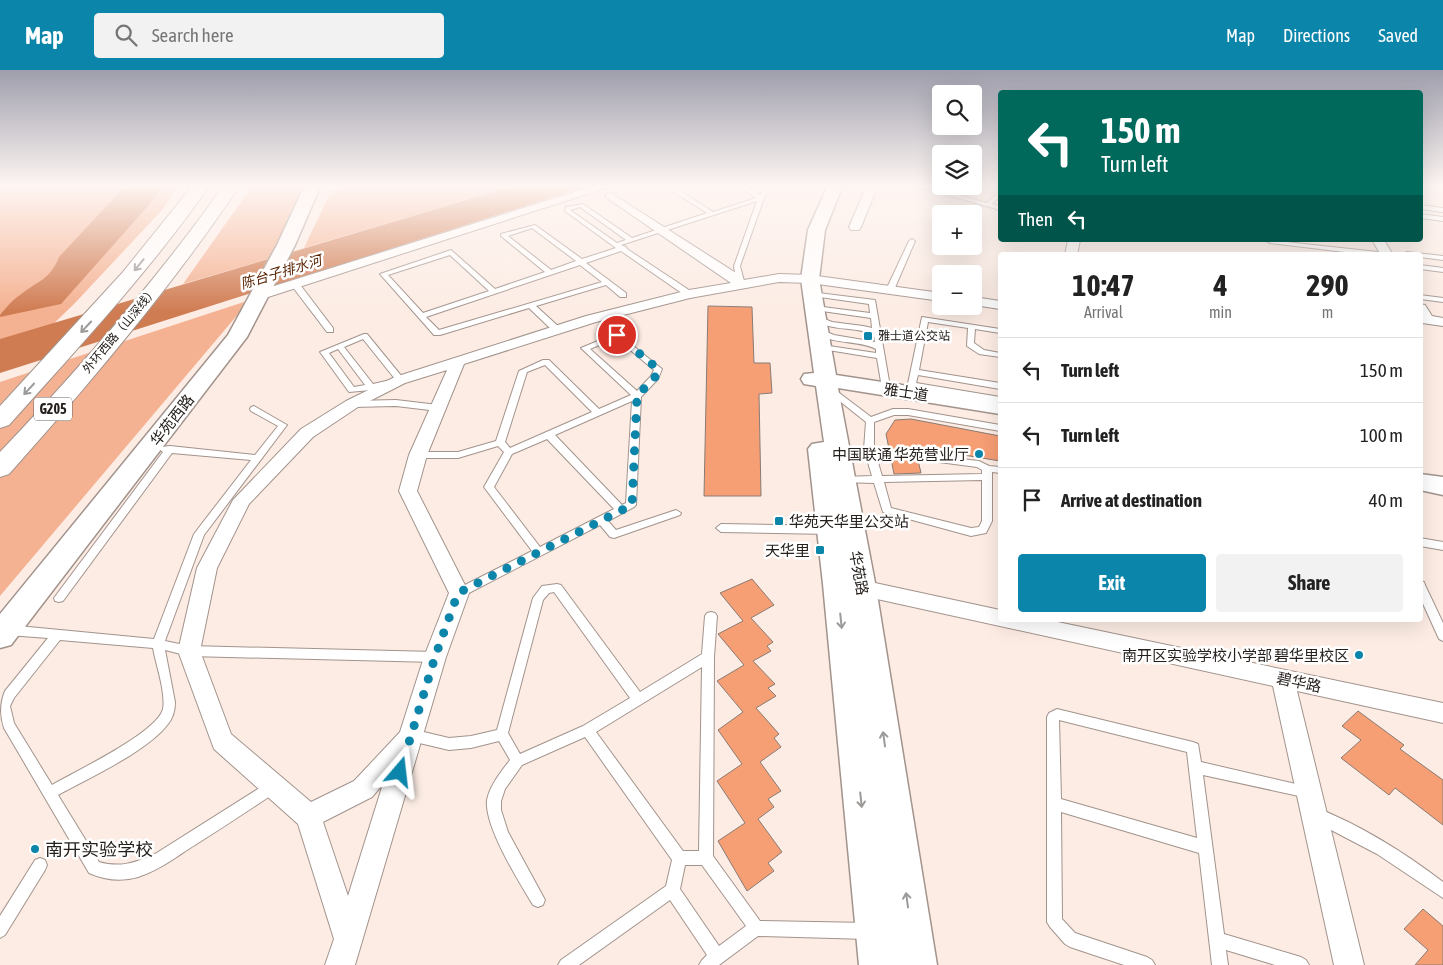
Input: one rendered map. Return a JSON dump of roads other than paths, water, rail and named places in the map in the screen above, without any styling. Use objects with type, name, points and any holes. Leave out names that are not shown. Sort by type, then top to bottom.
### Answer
[{"type":"highway","name":"外环西路（山深线）","points":[[0,420],[114,296],[171,227]]},
{"type":"highway","name":"外环西路（山深线）","points":[[0,468],[158,286],[202,227]]},
{"type":"main road","name":"华苑西路","points":[[2,633],[160,449],[237,337],[296,227]]},
{"type":"main road","name":"华苑路","points":[[808,227],[798,247],[820,350],[842,480],[841,530]]},
{"type":"main road","name":"华苑路","points":[[820,350],[841,530],[917,965]]},
{"type":"main road","name":"雅士道","points":[[820,350],[898,387],[998,413]]},
{"type":"main road","name":"雅士道","points":[[898,387],[998,408]]},
{"type":"main road","points":[[1423,478],[1443,481]]},
{"type":"main road","points":[[1423,483],[1443,486]]},
{"type":"main road","name":"华苑路","points":[[850,586],[879,965]]},
{"type":"street","points":[[261,293],[489,227]]},
{"type":"street","points":[[659,227],[731,276],[820,350],[890,290],[932,296]]},
{"type":"street","points":[[348,939],[308,816],[222,740],[188,651],[207,568],[242,500],[307,433],[352,404],[400,380],[556,329],[689,294],[741,285]]},
{"type":"street","points":[[982,303],[998,305]]},
{"type":"street","points":[[1423,314],[1427,320],[1443,322]]},
{"type":"street","points":[[340,965],[435,657],[458,593],[408,491],[418,455],[458,361]]},
{"type":"street","points":[[850,586],[998,618]]},
{"type":"street","name":"碧华路","points":[[1017,622],[1443,714]]},
{"type":"street","points":[[1283,679],[1349,965]]},
{"type":"street","points":[[308,816],[363,789],[411,735]]},
{"type":"lane","points":[[530,227],[503,235],[550,273]]},
{"type":"lane","points":[[534,227],[623,295]]},
{"type":"lane","points":[[590,227],[689,294]]},
{"type":"lane","points":[[612,227],[631,240]]},
{"type":"lane","points":[[616,245],[673,227]]},
{"type":"lane","points":[[741,285],[737,266],[751,227]]},
{"type":"lane","points":[[890,290],[912,241]]},
{"type":"lane","points":[[1278,242],[1362,252]]},
{"type":"lane","points":[[421,316],[624,248]]},
{"type":"lane","points":[[494,292],[451,252],[383,274],[437,333],[607,283]]},
{"type":"lane","points":[[1423,255],[1443,258]]},
{"type":"lane","points":[[1423,267],[1443,270]]},
{"type":"lane","points":[[295,284],[330,330]]},
{"type":"lane","points":[[1423,297],[1443,300]]},
{"type":"lane","points":[[820,350],[872,302],[880,352],[898,387]]},
{"type":"lane","points":[[531,306],[556,329]]},
{"type":"lane","points":[[820,350],[874,316]]},
{"type":"lane","points":[[898,387],[925,319],[998,330]]},
{"type":"lane","points":[[877,334],[866,328],[826,323],[820,350],[870,422],[869,449],[887,510],[971,532],[982,530],[987,520],[987,473],[979,464],[942,460]]},
{"type":"lane","points":[[972,326],[970,344],[982,352],[998,355]]},
{"type":"lane","points":[[458,593],[632,505],[637,396],[585,348],[617,335],[658,369],[655,377],[637,396],[508,452],[488,488],[538,552]]},
{"type":"lane","points":[[364,336],[400,380],[352,390],[324,352],[339,346],[364,336]]},
{"type":"lane","points":[[820,350],[829,336],[865,342],[880,352]]},
{"type":"lane","points":[[339,346],[371,387]]},
{"type":"lane","points":[[820,350],[880,352]]},
{"type":"lane","points":[[500,443],[523,371],[546,362],[598,413]]},
{"type":"lane","points":[[898,387],[998,386]]},
{"type":"lane","points":[[898,387],[998,400]]},
{"type":"lane","points":[[352,404],[396,403],[438,408]]},
{"type":"lane","points":[[49,793],[139,743],[162,725],[170,711],[158,644],[199,534],[283,425],[254,409]]},
{"type":"lane","points":[[870,422],[894,412],[908,412],[998,428]]},
{"type":"lane","points":[[549,435],[621,510]]},
{"type":"lane","points":[[418,455],[458,455],[500,443]]},
{"type":"lane","points":[[500,443],[508,452]]},
{"type":"lane","points":[[59,598],[160,449],[258,458]]},
{"type":"lane","points":[[842,480],[987,473],[998,470]]},
{"type":"lane","points":[[601,520],[614,534],[676,513]]},
{"type":"lane","points":[[720,528],[841,530]]},
{"type":"lane","points":[[1423,543],[1443,546]]},
{"type":"lane","points":[[517,761],[502,734],[538,598],[546,589],[557,588],[637,698]]},
{"type":"lane","points":[[1423,592],[1443,636]]},
{"type":"lane","points":[[711,616],[708,656],[706,858],[756,928]]},
{"type":"lane","points":[[2,633],[57,635],[158,644],[188,651],[435,657]]},
{"type":"lane","points":[[57,635],[9,694],[4,706],[8,724],[94,868],[111,873],[137,870],[160,859],[274,786]]},
{"type":"lane","points":[[538,900],[495,819],[493,803],[501,782],[517,761],[588,730],[637,698],[708,656]]},
{"type":"lane","points":[[1147,965],[1070,939],[1056,922],[1053,717],[1057,714],[1193,748],[1220,965]]},
{"type":"lane","points":[[566,965],[672,890],[680,858],[588,730]]},
{"type":"lane","points":[[411,735],[449,744],[471,742],[502,734]]},
{"type":"lane","points":[[1195,767],[1312,803],[1422,875],[1443,891]]},
{"type":"lane","points":[[1054,804],[1206,848]]},
{"type":"lane","points":[[680,858],[706,858]]},
{"type":"lane","points":[[0,930],[40,865]]},
{"type":"lane","points":[[672,890],[713,962],[756,928],[912,932]]},
{"type":"lane","points":[[1217,940],[1301,965]]},
{"type":"water","points":[[87,227],[130,227],[61,304],[0,317],[14,299],[52,271],[59,257]]},
{"type":"water","name":"陈台子排水河","points":[[377,227],[460,227],[0,373],[0,339]]},
{"type":"place","name":"雅士道公交站","points":[[868,336]]},
{"type":"place","name":"中国联通 华苑营业厅","points":[[979,454]]},
{"type":"place","name":"华苑天华里公交站","points":[[779,521]]},
{"type":"place","name":"天华里","points":[[820,550]]},
{"type":"place","name":"南开区实验学校小学部 碧华里校区","points":[[1359,655]]},
{"type":"place","name":"南开实验学校","points":[[35,849]]}]
